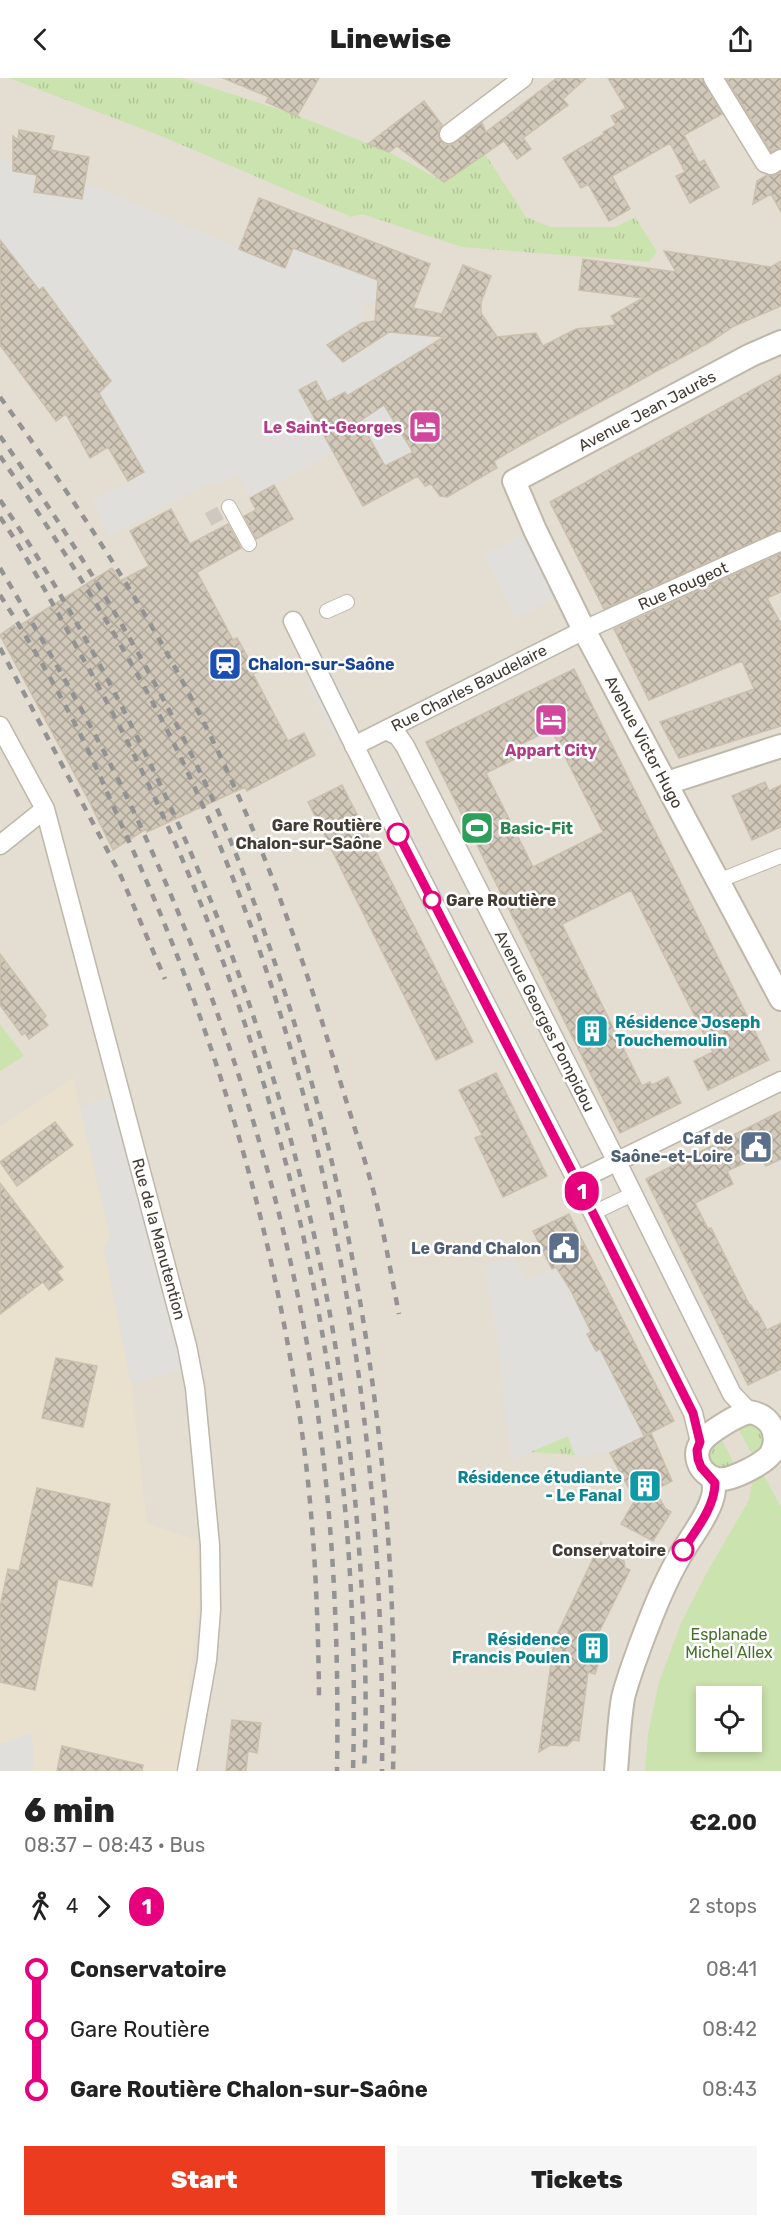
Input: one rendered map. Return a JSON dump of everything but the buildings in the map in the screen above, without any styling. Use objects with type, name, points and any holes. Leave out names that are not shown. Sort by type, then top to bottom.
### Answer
[{"type":"street","points":[[449,134],[523,78]]},
{"type":"street","points":[[713,78],[765,163],[771,165],[781,159]]},
{"type":"street","name":"Avenue Jean Jaurès","points":[[514,481],[751,355],[781,342]]},
{"type":"street","name":"Avenue Victor Hugo","points":[[514,481],[535,530],[584,630],[781,999]]},
{"type":"street","points":[[229,507],[249,544]]},
{"type":"street","name":"Rue Rougeot","points":[[584,630],[781,541]]},
{"type":"street","points":[[327,611],[347,602]]},
{"type":"street","points":[[296,626],[354,746],[693,1413],[700,1442]]},
{"type":"street","name":"Rue Charles Baudelaire","points":[[354,746],[584,630]]},
{"type":"street","name":"Rue de la Manutention","points":[[0,726],[45,809],[187,1346],[195,1388],[210,1545],[211,1610],[207,1660],[187,1771]]},
{"type":"street","name":"Avenue Georges Pompidou","points":[[386,730],[398,736],[405,746],[732,1394],[748,1412]]},
{"type":"street","points":[[667,783],[781,746]]},
{"type":"street","points":[[0,845],[45,809]]},
{"type":"street","points":[[718,881],[781,856]]},
{"type":"street","points":[[577,1181],[781,1081]]},
{"type":"street","points":[[593,1213],[633,1194]]},
{"type":"street","points":[[748,1412],[766,1417],[777,1425],[777,1439],[770,1456],[729,1479],[720,1480],[704,1472],[697,1450],[705,1436],[748,1412]]},
{"type":"street","points":[[616,1771],[623,1698],[657,1601],[711,1504],[715,1483],[711,1477]]},
{"type":"shaded area","points":[[0,78],[781,78],[781,1771],[0,1771]]},
{"type":"shaded area","points":[[0,159],[13,164],[13,171],[37,175],[35,192],[81,199],[84,185],[102,189],[285,268],[293,248],[380,280],[376,304],[362,301],[362,323],[327,345],[343,362],[389,332],[432,336],[427,348],[384,405],[418,460],[412,466],[418,476],[399,486],[388,465],[385,466],[345,393],[327,402],[316,381],[299,390],[333,452],[250,498],[237,475],[216,485],[212,481],[109,536],[92,499],[125,485],[144,472],[99,393],[111,381],[43,288],[39,290],[0,240]]},
{"type":"shaded area","points":[[781,325],[781,332],[547,458],[543,453],[685,374]]},
{"type":"shaded area","points":[[523,534],[555,598],[516,618],[484,554]]},
{"type":"shaded area","points":[[312,632],[357,721],[350,725],[305,635]]},
{"type":"shaded area","points":[[311,677],[341,738],[335,741],[305,680]]},
{"type":"shaded area","points":[[378,765],[476,957],[472,959],[374,767]]},
{"type":"shaded area","points":[[485,975],[578,1157],[573,1159],[480,977]]},
{"type":"shaded area","points":[[73,1078],[110,1237],[104,1248],[131,1383],[147,1524],[197,1540],[199,1605],[178,1771],[0,1771],[0,1127]]},
{"type":"shaded area","points":[[121,1094],[182,1370],[131,1383],[104,1248],[110,1237],[80,1107]]},
{"type":"shaded area","points":[[643,1193],[725,1350],[718,1353],[639,1196]]},
{"type":"shaded area","points":[[609,1222],[699,1399],[694,1402],[604,1225]]},
{"type":"shaded area","points":[[512,1255],[527,1280],[557,1267],[591,1332],[596,1351],[600,1349],[645,1436],[610,1453],[575,1455],[568,1436],[511,1460],[496,1327],[485,1268]]},
{"type":"shaded area","points":[[30,1733],[35,1750],[32,1771],[0,1771],[0,1744]]},
{"type":"green space","points":[[9,78],[182,78],[296,115],[389,152],[444,182],[485,154],[526,217],[550,227],[615,227],[635,217],[657,252],[649,262],[462,247],[362,214],[351,217],[161,136]]},
{"type":"green space","points":[[0,1024],[24,1056],[0,1071]]},
{"type":"green space","points":[[746,1421],[764,1429],[766,1447],[754,1457],[736,1425]]},
{"type":"green space","points":[[719,1435],[736,1467],[726,1471],[712,1467],[706,1451]]},
{"type":"green space","points":[[568,1436],[575,1455],[530,1452]]},
{"type":"green space","name":"Esplanade Michel Allex","points":[[762,1472],[781,1507],[781,1771],[645,1771],[648,1734],[659,1682],[682,1621],[749,1500],[752,1483]]},
{"type":"tunnel","points":[[211,510],[218,523]]},
{"type":"railway","points":[[0,397],[83,516],[134,597],[182,680],[243,806],[293,933],[322,1020],[378,1209],[399,1314]]},
{"type":"railway","points":[[0,436],[61,526],[118,618],[171,713],[195,762],[227,831],[251,894],[280,978],[309,1074],[334,1172],[355,1270],[371,1370],[390,1570],[394,1671],[393,1771]]},
{"type":"railway","points":[[0,456],[96,603],[161,717],[232,876],[275,998],[311,1124],[339,1252],[359,1381],[373,1511],[381,1641],[382,1771]]},
{"type":"railway","points":[[0,500],[80,629],[123,709],[171,807],[213,907],[250,1008],[282,1110],[309,1214],[331,1319],[347,1426],[364,1623],[366,1712],[364,1771]]},
{"type":"railway","points":[[0,517],[62,620],[149,785],[206,918],[255,1055],[294,1194],[323,1336],[342,1479],[352,1624],[353,1771]]},
{"type":"railway","points":[[0,568],[92,730],[121,785],[155,859],[188,935],[217,1013],[268,1173],[289,1254],[318,1415],[328,1504],[334,1593],[337,1771]]},
{"type":"railway","points":[[0,595],[58,692],[102,781],[157,905],[184,973],[232,1112],[269,1254],[297,1399],[314,1547],[319,1696]]},
{"type":"railway","points":[[0,648],[120,874],[165,979]]},
{"type":"bus line","name":"1","points":[[398,834],[577,1181],[693,1413],[700,1442],[697,1450],[698,1459],[704,1472],[715,1483],[715,1491],[701,1521],[683,1550]]},
{"type":"place","name":"Le Saint-Georges","points":[[425,427]]},
{"type":"place","name":"Chalon-sur-Saône","points":[[225,664]]},
{"type":"place","name":"Appart City","points":[[551,720]]},
{"type":"place","name":"Basic-Fit","points":[[477,828]]},
{"type":"place","name":"Gare Routière Chalon-sur-Saône","points":[[398,834]]},
{"type":"place","name":"Gare Routière","points":[[432,900]]},
{"type":"place","name":"Résidence Joseph Touchemoulin","points":[[592,1031]]},
{"type":"place","name":"Caf de Saône-et-Loire","points":[[756,1147]]},
{"type":"place","name":"Le Grand Chalon","points":[[564,1248]]},
{"type":"place","name":"Résidence étudiante - Le Fanal","points":[[645,1486]]},
{"type":"place","name":"Conservatoire","points":[[683,1550]]},
{"type":"place","name":"Résidence Francis Poulen","points":[[593,1648]]}]
